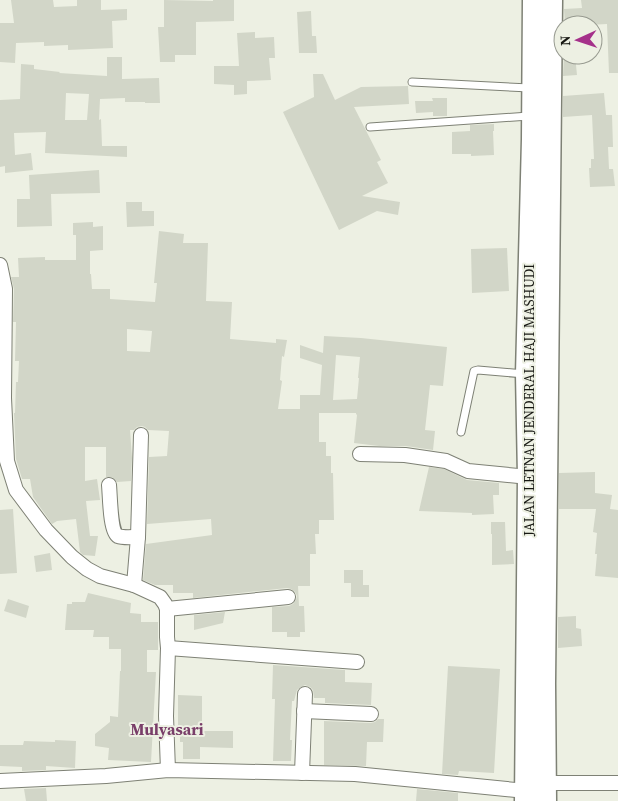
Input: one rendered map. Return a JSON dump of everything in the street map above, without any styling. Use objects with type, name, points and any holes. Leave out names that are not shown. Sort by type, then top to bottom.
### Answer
[{"type":"main road","name":"JALAN LETNAN JENDERAL HAJI MASHUDI","points":[[534,0],[532,116],[541,139],[536,794]]},
{"type":"main road","name":"JALAN LETNAN JENDERAL HAJI MASHUDI","points":[[537,637],[529,477],[527,374],[551,0]]},
{"type":"street","points":[[0,265],[7,461],[16,490],[46,530],[72,557],[87,569],[100,576],[134,585],[160,597],[167,609],[166,716],[168,770]]},
{"type":"street","points":[[134,585],[142,434]]},
{"type":"street","points":[[360,454],[405,455],[446,461],[468,471],[529,477]]},
{"type":"street","points":[[109,485],[114,532],[119,536],[138,537]]},
{"type":"street","points":[[167,609],[288,597]]},
{"type":"street","points":[[168,648],[357,662]]},
{"type":"street","points":[[302,773],[305,694]]},
{"type":"street","points":[[304,711],[371,714]]},
{"type":"street","points":[[0,780],[106,776],[168,770],[355,774],[536,794],[618,783]]},
{"type":"lane","points":[[412,82],[533,88]]},
{"type":"lane","points":[[370,127],[532,116]]},
{"type":"lane","points":[[461,432],[474,371],[527,374]]},
{"type":"building","points":[[11,0],[53,0],[54,7],[77,6],[77,0],[101,0],[101,10],[127,9],[127,20],[112,21],[113,48],[68,50],[68,45],[44,46],[44,42],[16,43],[15,63],[0,62],[0,23],[14,23]]},
{"type":"building","points":[[164,0],[234,0],[234,21],[196,22],[196,55],[175,55],[175,62],[160,62],[158,27],[164,27]]},
{"type":"building","points":[[581,0],[618,0],[618,73],[609,73],[607,24],[603,24],[603,15],[564,15],[564,9],[582,8]]},
{"type":"building","points":[[311,11],[312,36],[316,36],[317,53],[299,53],[297,12]]},
{"type":"building","points":[[255,32],[255,38],[274,37],[275,58],[269,58],[271,80],[247,81],[247,94],[234,95],[234,85],[214,84],[214,66],[239,66],[237,33]]},
{"type":"building","points":[[107,57],[122,57],[122,79],[159,78],[160,103],[125,102],[125,98],[100,99],[99,120],[101,119],[102,146],[127,146],[127,157],[45,153],[46,132],[14,133],[15,155],[31,153],[33,170],[5,173],[5,166],[0,167],[0,100],[20,99],[21,64],[34,65],[34,69],[59,73],[107,76]],"holes":[[[66,93],[89,94],[87,120],[65,120]]]},
{"type":"building","points":[[564,65],[576,65],[577,75],[563,76]]},
{"type":"building","points":[[313,74],[323,74],[335,100],[361,87],[408,86],[409,104],[354,107],[381,160],[377,162],[388,183],[362,196],[400,202],[398,215],[377,211],[339,230],[283,112],[314,97]]},
{"type":"building","points":[[604,93],[606,115],[612,115],[613,147],[608,147],[609,169],[613,169],[615,186],[590,187],[589,168],[591,168],[591,159],[594,159],[592,115],[563,117],[563,96]]},
{"type":"building","points":[[432,98],[447,98],[447,116],[433,116],[433,112],[416,113],[415,101],[433,101]]},
{"type":"building","points":[[494,124],[494,155],[471,156],[471,154],[452,154],[452,132],[470,131],[470,125]]},
{"type":"building","points":[[99,170],[100,193],[51,194],[52,226],[17,227],[17,199],[30,199],[29,175]]},
{"type":"building","points":[[126,202],[142,202],[142,211],[154,211],[154,226],[127,227]]},
{"type":"building","points":[[93,222],[93,227],[103,226],[103,250],[90,251],[90,274],[92,289],[110,289],[110,299],[155,302],[157,283],[154,283],[159,231],[184,234],[183,243],[208,243],[206,301],[232,302],[230,339],[276,343],[276,339],[287,340],[284,357],[282,356],[280,380],[282,381],[278,409],[300,409],[300,395],[320,395],[322,365],[300,358],[300,345],[323,353],[324,336],[447,347],[443,386],[430,385],[425,430],[435,431],[433,450],[406,446],[379,446],[354,443],[356,413],[319,413],[319,442],[326,442],[326,456],[331,456],[334,520],[319,520],[319,534],[315,534],[316,554],[310,554],[310,586],[298,586],[299,606],[304,606],[305,632],[300,632],[300,637],[287,637],[287,632],[272,632],[272,607],[293,604],[297,596],[291,589],[193,598],[193,593],[173,593],[173,585],[155,585],[143,580],[146,544],[212,535],[211,519],[147,524],[149,457],[167,456],[169,431],[148,430],[142,426],[130,430],[131,481],[117,482],[112,477],[106,477],[106,447],[85,447],[85,481],[97,479],[100,500],[86,501],[90,536],[98,536],[95,556],[83,555],[80,552],[76,519],[57,521],[52,524],[33,497],[30,479],[22,479],[16,459],[14,413],[19,361],[15,361],[16,322],[13,322],[14,289],[11,277],[19,277],[18,258],[45,257],[45,260],[76,260],[76,235],[73,235],[73,223]],"holes":[[[127,329],[152,331],[150,352],[127,351]],[[336,355],[360,357],[357,399],[333,400]]]},
{"type":"building","points":[[507,248],[509,291],[472,293],[471,249]]},
{"type":"building","points":[[429,467],[444,469],[467,480],[499,483],[499,495],[493,495],[494,514],[472,515],[472,513],[419,511]]},
{"type":"building","points":[[595,472],[595,493],[612,495],[610,509],[618,510],[618,578],[595,576],[597,533],[593,532],[596,509],[559,509],[559,473]]},
{"type":"building","points":[[13,509],[17,573],[0,574],[0,510]]},
{"type":"building","points":[[491,522],[505,522],[506,551],[513,550],[514,564],[492,565]]},
{"type":"building","points":[[50,553],[52,570],[36,572],[34,556]]},
{"type":"building","points":[[344,570],[363,570],[363,585],[369,585],[369,597],[351,597],[351,583],[344,583]]},
{"type":"building","points":[[88,593],[131,603],[130,613],[141,614],[141,622],[158,622],[158,650],[147,650],[147,672],[156,672],[151,762],[108,760],[109,748],[95,746],[95,734],[110,722],[110,716],[118,717],[121,649],[109,649],[109,637],[93,637],[94,630],[65,630],[67,604],[85,602]]},
{"type":"building","points":[[8,599],[29,606],[26,618],[4,611]]},
{"type":"building","points":[[225,612],[223,623],[194,630],[194,615]]},
{"type":"building","points":[[576,616],[576,628],[581,629],[582,646],[558,648],[558,617]]},
{"type":"building","points":[[273,665],[345,670],[345,682],[372,683],[371,705],[325,703],[325,698],[314,698],[313,690],[310,687],[305,685],[301,687],[297,690],[294,701],[292,701],[291,761],[273,761],[275,699],[272,699]]},
{"type":"building","points":[[448,666],[500,669],[494,773],[459,771],[458,775],[442,774]]},
{"type":"building","points":[[178,695],[202,696],[202,731],[233,731],[233,748],[200,747],[200,759],[183,759],[183,742],[180,742],[180,725],[178,725]]},
{"type":"building","points":[[378,719],[384,719],[383,742],[367,742],[366,766],[324,765],[324,721],[371,723]]},
{"type":"building","points":[[55,740],[76,741],[75,768],[46,766],[46,770],[22,771],[22,767],[0,766],[0,745],[23,745],[24,741],[55,742]]},
{"type":"building","points":[[46,788],[47,801],[26,801],[24,789]]},
{"type":"building","points":[[417,789],[458,793],[458,801],[416,801]]},
{"type":"district","name":"Mulyasari","points":[[167,729]]}]
